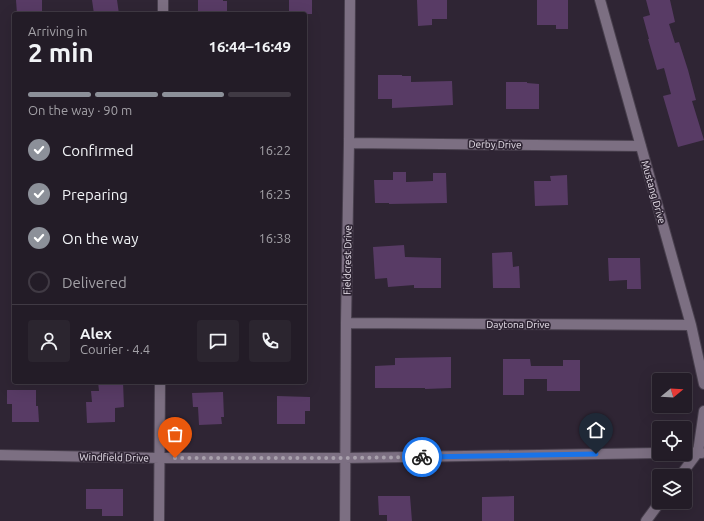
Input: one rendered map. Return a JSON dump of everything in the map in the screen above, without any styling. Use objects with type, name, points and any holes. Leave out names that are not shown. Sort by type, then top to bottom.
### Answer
[{"type":"street","points":[[163,0],[163,12]]},
{"type":"street","name":"Fieldcrest Drive","points":[[345,521],[350,0]]},
{"type":"street","name":"Mustang Drive","points":[[600,0],[691,325],[704,384]]},
{"type":"street","name":"Derby Drive","points":[[349,143],[641,146]]},
{"type":"street","name":"Daytona Drive","points":[[346,323],[691,325]]},
{"type":"street","points":[[159,521],[160,384]]},
{"type":"street","points":[[686,469],[701,452],[704,411]]},
{"type":"street","name":"Windfield Drive","points":[[0,455],[160,458],[345,458],[652,453]]},
{"type":"street","points":[[646,521],[655,509]]},
{"type":"building","points":[[16,0],[42,0],[42,12],[17,12]]},
{"type":"building","points":[[92,0],[117,0],[119,12],[94,12]]},
{"type":"building","points":[[198,0],[227,1],[227,12],[198,12]]},
{"type":"building","points":[[289,0],[312,0],[312,14],[307,14],[307,12],[289,12]]},
{"type":"building","points":[[417,0],[447,0],[447,19],[432,19],[432,25],[418,26]]},
{"type":"building","points":[[537,0],[568,0],[568,29],[556,29],[556,25],[537,25]]},
{"type":"building","points":[[646,0],[670,0],[675,22],[669,24],[675,43],[679,42],[688,70],[696,100],[692,101],[704,140],[678,147],[663,96],[671,94],[664,68],[657,70],[643,17],[650,15]]},
{"type":"building","points":[[378,75],[411,76],[411,82],[452,81],[453,105],[392,108],[392,99],[378,99]]},
{"type":"building","points":[[506,82],[527,82],[539,84],[539,109],[506,109]]},
{"type":"building","points":[[393,172],[406,172],[406,182],[433,181],[433,173],[446,173],[447,203],[375,203],[374,180],[393,180]]},
{"type":"building","points":[[567,175],[568,205],[535,206],[534,181],[551,181],[550,176]]},
{"type":"building","points":[[404,245],[405,257],[441,258],[441,288],[414,288],[414,285],[388,287],[387,278],[375,279],[373,247]]},
{"type":"building","points":[[512,252],[513,267],[519,266],[520,288],[493,288],[492,253]]},
{"type":"building","points":[[608,258],[640,258],[641,289],[627,289],[627,280],[609,281]]},
{"type":"building","points":[[451,357],[451,388],[375,388],[375,366],[395,365],[395,358]]},
{"type":"building","points":[[503,359],[530,359],[531,366],[563,366],[563,360],[580,360],[580,391],[547,391],[547,379],[524,379],[524,395],[503,395]]},
{"type":"building","points":[[98,384],[123,384],[124,407],[115,408],[115,422],[87,423],[86,402],[92,402],[91,391],[99,391]]},
{"type":"building","points":[[7,390],[36,390],[36,406],[38,406],[39,422],[12,422],[12,404],[7,404]]},
{"type":"building","points":[[223,392],[224,417],[221,417],[222,424],[199,425],[198,407],[193,407],[192,393]]},
{"type":"building","points":[[277,396],[310,397],[310,411],[305,411],[305,424],[277,424]]},
{"type":"building","points":[[86,489],[123,489],[123,516],[102,516],[102,509],[86,509]]},
{"type":"building","points":[[378,496],[410,496],[412,521],[387,521],[387,515],[379,515]]},
{"type":"building","points":[[514,496],[514,521],[482,521],[482,497]]},
{"type":"way so far","points":[[175,458],[422,457]]},
{"type":"route","points":[[422,457],[596,454]]}]
